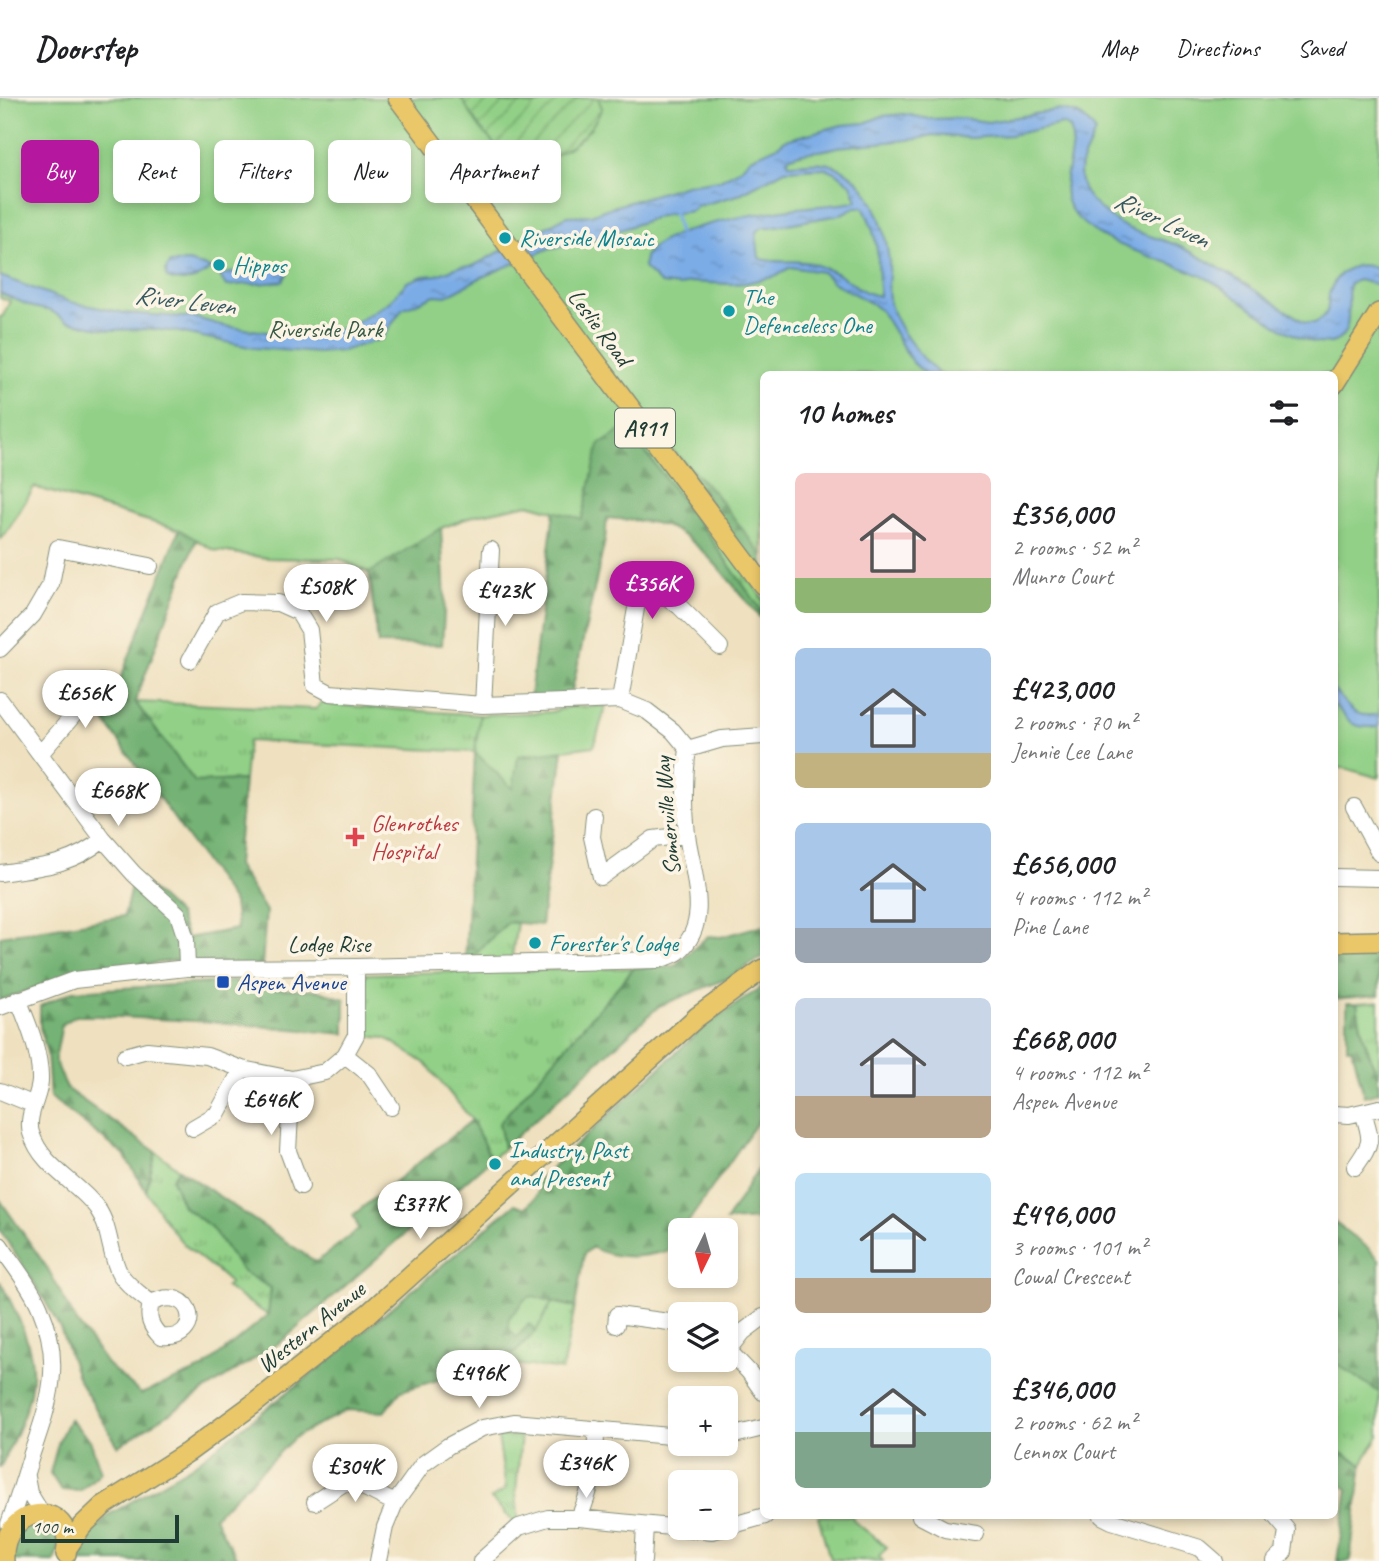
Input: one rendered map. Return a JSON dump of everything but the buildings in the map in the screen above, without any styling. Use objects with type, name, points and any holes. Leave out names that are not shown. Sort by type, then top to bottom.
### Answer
[{"type":"main road","name":"Leslie Road","points":[[398,98],[760,581]]},
{"type":"main road","points":[[1338,378],[1379,313]]},
{"type":"main road","points":[[1338,942],[1379,941]]},
{"type":"main road","name":"Western Avenue","points":[[96,1512],[211,1436],[369,1313],[697,1017],[760,971]]},
{"type":"main road","points":[[4,1561],[0,1551],[4,1532],[9,1524],[24,1515],[79,1517],[96,1512]]},
{"type":"main road","points":[[65,1555],[75,1535],[96,1512]]},
{"type":"main road","points":[[47,1516],[63,1531],[65,1555]]},
{"type":"street","points":[[0,649],[33,615],[51,584],[58,548],[150,566]]},
{"type":"street","points":[[483,705],[491,550]]},
{"type":"street","points":[[620,700],[638,597],[656,589],[679,606],[719,647]]},
{"type":"street","name":"Somerville Way","points":[[190,660],[217,612],[241,602],[278,603],[298,612],[309,630],[315,685],[330,694],[483,705],[620,700],[647,711],[673,731],[688,749],[684,775],[687,835],[698,903],[694,930],[677,953],[664,958]]},
{"type":"street","points":[[40,754],[102,682]]},
{"type":"street","points":[[0,700],[103,839],[134,874],[178,914],[186,939],[187,968]]},
{"type":"street","points":[[688,749],[722,739],[760,736]]},
{"type":"street","points":[[1354,807],[1379,853]]},
{"type":"street","points":[[594,816],[592,837],[601,877],[653,839],[687,835]]},
{"type":"street","points":[[0,873],[64,863],[87,852],[103,839]]},
{"type":"street","points":[[1338,877],[1379,878]]},
{"type":"street","name":"Lodge Rise","points":[[0,1007],[74,980],[187,968],[356,967],[664,958]]},
{"type":"street","points":[[125,1056],[147,1050],[206,1056],[242,1069],[292,1079],[325,1072],[345,1055],[356,1035],[356,967]]},
{"type":"street","points":[[18,999],[30,1031],[40,1083],[33,1104],[30,1131],[43,1158],[98,1209],[120,1273],[134,1290],[151,1303]]},
{"type":"street","points":[[345,1055],[369,1074],[391,1107]]},
{"type":"street","points":[[193,1128],[217,1114],[242,1069]]},
{"type":"street","points":[[292,1079],[288,1151],[301,1186]]},
{"type":"street","points":[[0,1091],[33,1104]]},
{"type":"street","points":[[1338,1114],[1349,1115],[1371,1110],[1369,1148],[1355,1167]]},
{"type":"street","points":[[0,1245],[39,1304],[50,1334],[54,1362],[46,1413],[9,1524]]},
{"type":"street","points":[[617,1315],[668,1322]]},
{"type":"street","points":[[738,1337],[760,1319]]},
{"type":"street","points":[[738,1360],[760,1388]]},
{"type":"street","points":[[378,1561],[385,1527],[394,1503],[423,1464],[448,1446],[482,1428],[514,1422],[668,1436]]},
{"type":"street","points":[[579,1518],[591,1488],[596,1464],[596,1429]]},
{"type":"street","points":[[738,1434],[760,1429]]},
{"type":"street","points":[[26,1477],[29,1493],[47,1516]]},
{"type":"street","points":[[315,1502],[344,1483],[357,1485],[394,1503]]},
{"type":"street","points":[[738,1523],[760,1517]]},
{"type":"street","points":[[481,1561],[519,1527],[548,1518],[579,1518],[668,1528]]},
{"type":"street","points":[[926,1519],[945,1529],[976,1534]]},
{"type":"street","points":[[1108,1519],[1200,1548],[1215,1561]]},
{"type":"street","points":[[1275,1561],[1284,1552],[1287,1530],[1278,1519]]},
{"type":"street","points":[[643,1561],[645,1526]]},
{"type":"green space","name":"Riverside Park","points":[[0,98],[1379,98],[1379,778],[1338,768],[1338,371],[760,371],[760,552],[714,492],[673,451],[644,416],[599,445],[582,519],[529,504],[476,515],[441,528],[369,573],[340,559],[268,558],[214,550],[180,530],[34,487],[0,539],[0,317],[10,301],[0,298]]},
{"type":"green space","points":[[461,98],[496,98],[500,102],[533,105],[555,98],[598,98],[602,108],[587,132],[561,152],[561,140],[491,140]]},
{"type":"green space","points":[[0,343],[600,444],[626,427],[760,609],[760,617],[711,559],[688,538],[660,525],[607,518],[605,540],[570,700],[529,704],[554,511],[528,504],[476,515],[441,528],[445,599],[442,645],[378,644],[369,573],[340,559],[268,558],[214,550],[196,540],[135,702],[195,782],[244,780],[237,865],[266,911],[262,966],[187,968],[186,959],[76,974],[0,1000],[0,936],[124,916],[134,874],[178,914],[187,938],[237,929],[234,903],[104,720],[179,530],[34,487],[0,539]]},
{"type":"green space","points":[[601,381],[760,594],[760,609],[627,428],[599,445]]},
{"type":"green space","points":[[673,451],[714,492],[760,552],[760,574]]},
{"type":"green space","points":[[135,702],[316,709],[322,702],[480,715],[475,752],[248,741],[244,780],[195,782]]},
{"type":"green space","points":[[606,706],[594,746],[518,756],[513,789],[475,752],[480,715]]},
{"type":"green space","points":[[563,751],[541,925],[508,922],[465,964],[475,752],[512,788],[518,756]]},
{"type":"green space","points":[[508,922],[517,923],[511,963],[465,964]]},
{"type":"green space","points":[[760,926],[760,959],[728,978],[659,1006],[504,1148],[499,1123],[634,968],[674,966],[708,936],[721,937]]},
{"type":"green space","points":[[1338,956],[1379,956],[1379,995],[1338,999]]},
{"type":"green space","points":[[634,968],[500,1123],[504,1148],[491,1159],[472,1120],[426,1064],[386,1038],[364,1036],[365,974]]},
{"type":"green space","points":[[257,980],[277,989],[316,990],[345,999],[345,1034],[214,1022],[99,1016],[76,1016],[62,1024],[55,1060],[67,1089],[156,1152],[146,1191],[124,1155],[50,1097],[47,1053],[40,1027],[40,1006],[73,991]]},
{"type":"green space","points":[[760,988],[760,1118],[691,1218],[668,1218],[668,1251],[620,1256],[592,1247],[584,1254],[575,1307],[533,1297],[516,1337],[529,1324],[536,1331],[517,1351],[497,1362],[401,1391],[384,1412],[347,1410],[295,1437],[214,1517],[238,1561],[72,1561],[107,1516],[193,1465],[327,1362],[515,1204],[525,1208],[535,1198],[539,1189],[535,1183],[705,1026]]},
{"type":"green space","points":[[1379,1001],[1379,1076],[1365,1040],[1357,1003]]},
{"type":"green space","points":[[1347,1003],[1357,1003],[1364,1037],[1377,1075],[1379,1092],[1364,1096],[1352,1048],[1347,1048]]},
{"type":"green space","points":[[472,1120],[491,1159],[282,1341],[118,1446],[77,1377],[61,1330],[43,1297],[0,1230],[0,1200],[48,1269],[76,1321],[107,1364],[141,1394],[202,1369],[268,1315],[271,1288],[243,1272],[211,1227],[183,1206],[172,1179],[179,1169],[316,1262],[359,1229],[353,1215]]},
{"type":"green space","points":[[156,1152],[179,1169],[172,1179],[183,1206],[211,1227],[243,1272],[271,1288],[268,1315],[225,1287],[230,1283],[186,1246],[165,1220],[146,1191]]},
{"type":"green space","points":[[760,1165],[760,1219],[728,1218]]},
{"type":"green space","points":[[1338,1225],[1379,1259],[1379,1392],[1338,1365]]},
{"type":"green space","points":[[0,1281],[25,1334],[31,1355],[32,1374],[24,1415],[0,1468]]},
{"type":"green space","points":[[534,1296],[552,1302],[536,1331],[529,1324],[516,1338],[509,1328],[509,1318],[526,1298]]},
{"type":"green space","points":[[552,1302],[575,1307],[562,1370],[497,1362],[530,1337]]},
{"type":"green space","points":[[1338,1365],[1379,1392],[1379,1436],[1362,1464],[1338,1451]]},
{"type":"green space","points":[[69,1419],[90,1440],[101,1472],[80,1491],[61,1490],[50,1473],[59,1440]]},
{"type":"green space","points":[[521,1434],[516,1493],[519,1527],[491,1499],[506,1489],[498,1437]]},
{"type":"green space","points":[[1338,1451],[1362,1464],[1350,1561],[1337,1561],[1348,1489],[1338,1483]]},
{"type":"green space","points":[[819,1519],[853,1519],[887,1547],[879,1556],[883,1561],[830,1559]]},
{"type":"green space","points":[[31,1521],[46,1526],[56,1534],[58,1545],[54,1561],[13,1560],[10,1541]]},
{"type":"water","points":[[1057,110],[1079,115],[1095,131],[1084,157],[1080,177],[1084,191],[1095,205],[1122,225],[1175,244],[1199,256],[1306,323],[1315,323],[1326,314],[1332,287],[1336,279],[1348,269],[1363,265],[1379,270],[1379,285],[1358,280],[1349,284],[1347,325],[1341,338],[1334,342],[1320,343],[1288,332],[1208,279],[1116,243],[1084,224],[1067,202],[1065,191],[1072,137],[1070,128],[1062,124],[1011,135],[971,138],[932,135],[918,139],[837,147],[787,159],[789,164],[817,162],[832,165],[857,180],[866,191],[884,232],[889,261],[889,299],[894,314],[910,342],[936,371],[922,371],[912,362],[881,311],[834,283],[822,272],[790,267],[777,276],[746,283],[690,282],[680,286],[661,284],[644,268],[645,257],[654,246],[691,229],[763,213],[857,201],[851,184],[835,172],[824,168],[785,170],[738,195],[698,206],[691,211],[660,216],[580,244],[550,248],[446,296],[435,295],[402,309],[382,339],[342,351],[319,353],[254,348],[179,332],[152,329],[109,330],[67,321],[51,311],[33,307],[0,293],[0,276],[70,302],[125,313],[196,318],[224,326],[273,333],[312,334],[347,328],[389,302],[407,282],[458,267],[473,266],[567,216],[591,215],[686,185],[720,180],[739,170],[751,158],[785,140],[842,125],[865,123],[882,116],[904,114],[930,119],[960,118],[988,122]],"holes":[[[856,207],[863,207],[875,239],[879,296],[863,291],[840,275],[814,264],[759,258],[756,232],[763,227],[839,215]]]},
{"type":"water","points":[[188,262],[211,268],[190,280],[167,278],[166,270],[170,263]]},
{"type":"water","points":[[265,268],[289,270],[283,281],[269,283],[226,286],[220,276],[233,272]]},
{"type":"water","points":[[1338,695],[1357,713],[1379,714],[1379,727],[1362,727],[1348,720],[1338,709]]},
{"type":"waterway","points":[[674,213],[679,233]]},
{"type":"place","name":"Riverside Mosaic","points":[[505,238]]},
{"type":"place","name":"Hippos","points":[[219,265]]},
{"type":"place","name":"The Defenceless One","points":[[729,311]]},
{"type":"place","name":"Glenrothes Hospital","points":[[355,837]]},
{"type":"place","name":"Forester's Lodge","points":[[535,943]]},
{"type":"place","name":"Aspen Avenue","points":[[223,982]]},
{"type":"place","name":"Industry, Past and Present","points":[[495,1164]]},
{"type":"water label","name":"River Leven","points":[[1162,219]]},
{"type":"water label","name":"River Leven","points":[[185,300]]}]
